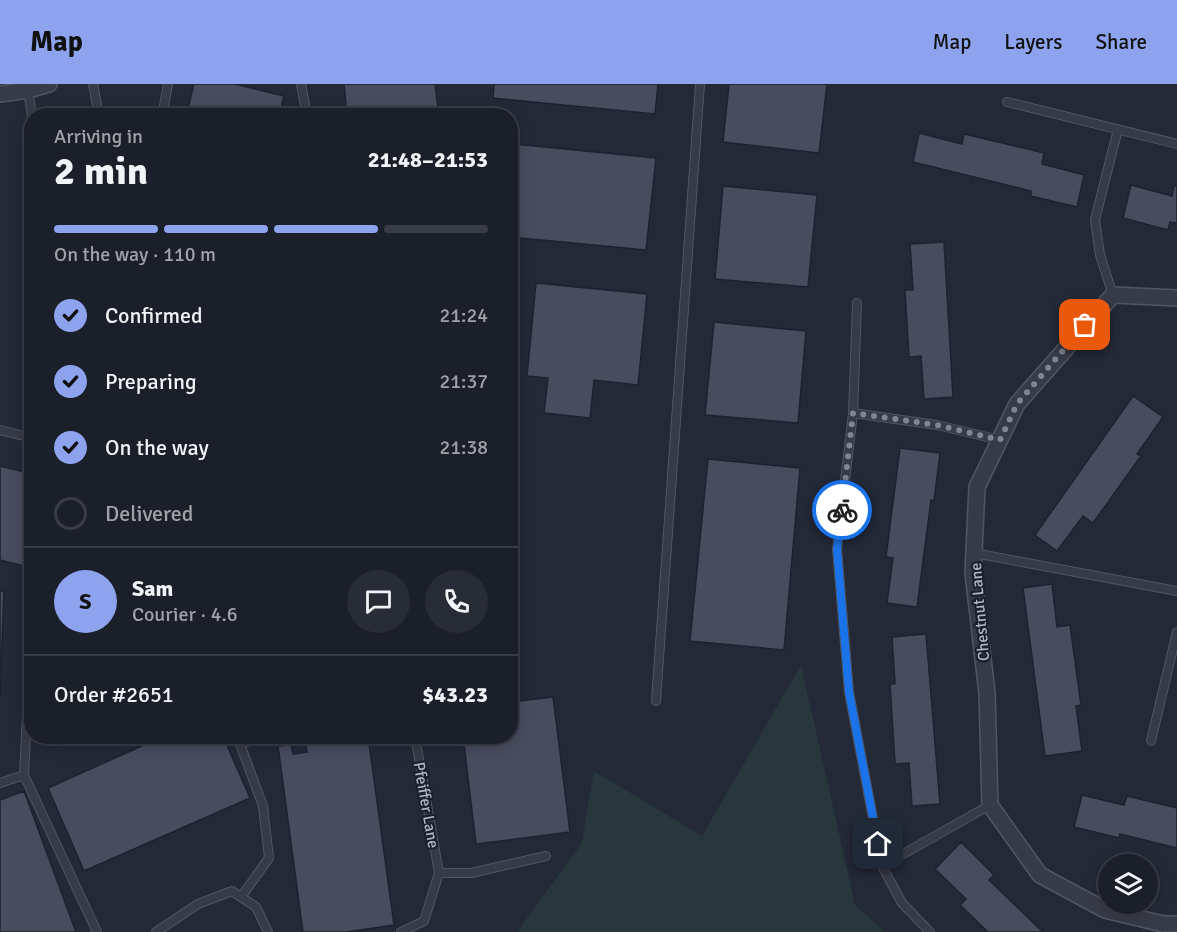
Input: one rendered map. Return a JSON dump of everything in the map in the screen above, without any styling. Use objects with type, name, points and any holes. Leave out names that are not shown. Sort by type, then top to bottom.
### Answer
[{"type":"street","points":[[0,94],[49,84]]},
{"type":"street","points":[[1113,295],[1177,298]]},
{"type":"street","name":"Chestnut Lane","points":[[990,805],[987,693],[973,573],[978,487],[1017,404],[1113,295]]},
{"type":"street","points":[[990,805],[1040,875],[1105,910],[1163,924],[1177,924]]},
{"type":"lane","points":[[93,84],[98,108]]},
{"type":"lane","points":[[164,108],[168,84]]},
{"type":"lane","points":[[301,84],[306,108]]},
{"type":"lane","points":[[656,701],[700,84]]},
{"type":"lane","points":[[28,90],[31,108]]},
{"type":"lane","points":[[1007,102],[1177,144]]},
{"type":"lane","points":[[1113,295],[1100,255],[1095,220],[1118,129]]},
{"type":"lane","points":[[857,303],[853,413],[837,549],[849,692],[882,866],[902,903],[930,932]]},
{"type":"lane","points":[[853,413],[937,425],[1000,440]]},
{"type":"lane","points":[[0,430],[24,436]]},
{"type":"lane","points":[[974,553],[1177,591]]},
{"type":"lane","points":[[1152,741],[1177,632]]},
{"type":"lane","points":[[25,744],[24,775],[97,932]]},
{"type":"lane","points":[[240,744],[263,806],[269,858],[241,897]]},
{"type":"lane","name":"Pfeiffer Lane","points":[[416,744],[439,873]]},
{"type":"lane","points":[[0,783],[24,775]]},
{"type":"lane","points":[[882,866],[990,805]]},
{"type":"lane","points":[[401,932],[424,921],[439,873],[471,873],[546,856]]},
{"type":"lane","points":[[156,932],[198,904],[232,891],[255,907],[268,932]]},
{"type":"shaded area","points":[[801,665],[855,905],[885,932],[517,932],[582,843],[594,771],[702,836]]},
{"type":"building","points":[[194,84],[235,84],[284,96],[281,108],[188,108]]},
{"type":"building","points":[[344,84],[435,84],[438,108],[346,108]]},
{"type":"building","points":[[494,84],[658,84],[655,114],[493,98]]},
{"type":"building","points":[[729,84],[827,84],[819,153],[723,142]]},
{"type":"building","points":[[919,133],[962,144],[964,134],[1044,153],[1042,164],[1084,175],[1077,207],[1031,196],[1031,191],[913,162]]},
{"type":"building","points":[[518,144],[656,158],[646,250],[518,238]]},
{"type":"building","points":[[1131,185],[1172,196],[1174,186],[1177,186],[1177,223],[1170,222],[1168,230],[1123,218]]},
{"type":"building","points":[[723,186],[817,195],[808,287],[715,279]]},
{"type":"building","points":[[944,242],[953,397],[924,399],[921,356],[909,357],[905,290],[913,290],[910,244]]},
{"type":"building","points":[[536,283],[647,294],[638,385],[594,380],[590,418],[544,413],[548,378],[527,376]]},
{"type":"building","points":[[714,322],[806,331],[798,423],[705,415]]},
{"type":"building","points":[[1133,396],[1163,417],[1137,454],[1141,456],[1093,523],[1083,516],[1057,551],[1035,535]]},
{"type":"building","points":[[900,448],[940,453],[934,501],[931,500],[917,607],[887,603],[893,558],[886,557]]},
{"type":"building","points":[[708,459],[800,468],[784,650],[690,641]]},
{"type":"building","points":[[0,466],[24,472],[24,566],[0,560]]},
{"type":"building","points":[[1052,584],[1057,627],[1070,625],[1081,705],[1076,706],[1082,751],[1045,756],[1023,588]]},
{"type":"building","points":[[0,591],[4,591],[0,696]]},
{"type":"building","points":[[926,634],[940,804],[912,806],[909,763],[895,764],[890,684],[895,684],[892,637]]},
{"type":"building","points":[[553,697],[570,832],[476,844],[464,744],[518,744],[518,701]]},
{"type":"building","points":[[146,744],[226,744],[250,798],[84,871],[48,788]]},
{"type":"building","points":[[306,744],[369,744],[394,925],[346,932],[303,932],[278,746],[291,745],[293,754],[307,752]]},
{"type":"building","points":[[24,791],[76,932],[0,932],[0,800]]},
{"type":"building","points":[[1082,795],[1124,805],[1127,796],[1177,808],[1177,848],[1120,834],[1119,838],[1074,827]]},
{"type":"building","points":[[961,842],[994,875],[989,880],[1043,932],[988,932],[960,905],[966,899],[935,869]]},
{"type":"way so far","points":[[842,510],[853,413],[937,425],[1000,440],[1017,404],[1085,325]]},
{"type":"route","points":[[842,510],[837,549],[849,692],[878,844]]}]
